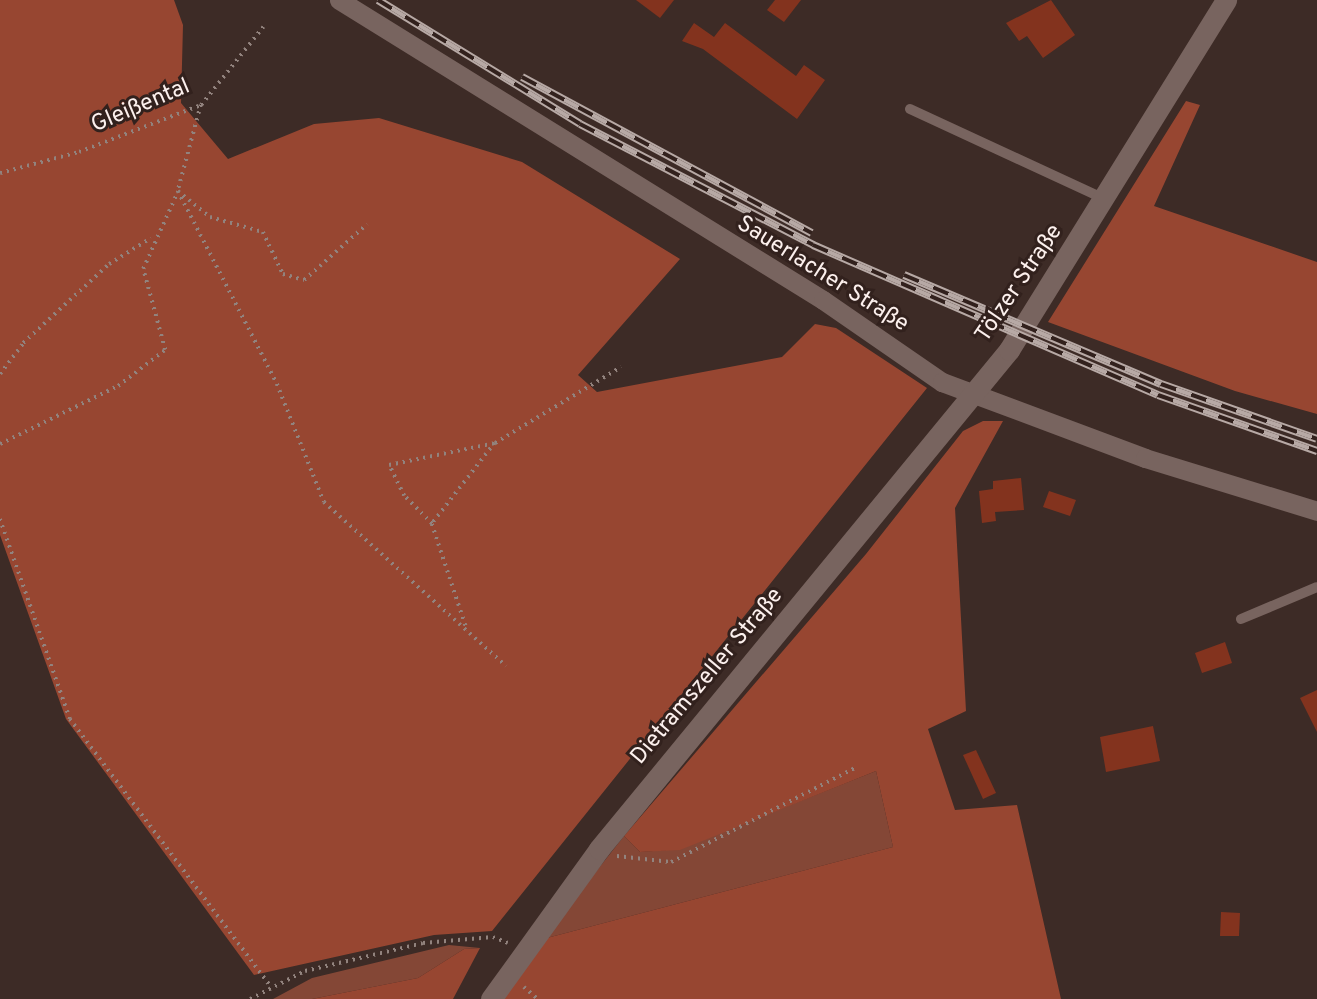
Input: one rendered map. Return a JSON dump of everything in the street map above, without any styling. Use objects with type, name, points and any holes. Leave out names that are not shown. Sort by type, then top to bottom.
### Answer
[{"type":"main road","name":"Tölzer Straße","points":[[974,395],[1009,350],[1049,290],[1226,0]]},
{"type":"main road","name":"Dietramszeller Straße","points":[[491,999],[523,949],[598,849],[974,395]]},
{"type":"street","name":"Sauerlacher Straße","points":[[339,0],[823,300],[942,382],[1145,458],[1317,511]]},
{"type":"lane","points":[[910,109],[1106,200]]},
{"type":"lane","points":[[1241,619],[1317,587]]},
{"type":"path","name":"Gleißental","points":[[0,173],[79,152],[201,105],[263,27]]},
{"type":"path","points":[[0,444],[118,386],[165,350],[144,269],[152,237],[178,191],[201,105]]},
{"type":"path","points":[[178,191],[210,217],[263,232],[283,274],[304,280],[367,224]]},
{"type":"path","points":[[178,191],[277,384],[324,502],[506,666]]},
{"type":"path","points":[[0,374],[23,343],[109,264],[152,237]]},
{"type":"path","points":[[468,632],[432,524],[404,496],[389,465],[495,443],[621,368]]},
{"type":"path","points":[[432,524],[495,443]]},
{"type":"path","points":[[0,519],[70,719],[270,985]]},
{"type":"path","points":[[598,849],[633,862],[671,862],[855,768]]},
{"type":"path","points":[[250,999],[270,985],[440,940],[493,937],[523,949]]},
{"type":"shaded area","points":[[0,0],[174,0],[183,25],[181,103],[228,159],[314,124],[379,118],[522,162],[680,259],[578,375],[597,392],[782,357],[815,324],[836,328],[927,388],[492,931],[434,935],[254,975],[66,719],[0,535]]},
{"type":"shaded area","points":[[1186,101],[1200,105],[1154,206],[1317,262],[1317,414],[1235,391],[1048,322]]},
{"type":"shaded area","points":[[983,421],[1003,421],[955,508],[966,711],[928,729],[955,810],[1017,805],[1061,999],[503,999],[543,939],[893,847],[876,771],[680,850],[640,852],[624,836],[866,554],[963,431]]},
{"type":"shaded area","points":[[876,771],[893,847],[543,939],[624,836],[640,852],[680,849]]},
{"type":"shaded area","points":[[449,945],[480,948],[464,949],[418,978],[312,999],[273,999],[312,978]]},
{"type":"shaded area","points":[[480,948],[453,999],[312,999],[418,978],[464,949]]},
{"type":"building","points":[[636,0],[674,0],[660,18]]},
{"type":"building","points":[[775,0],[801,0],[784,22],[767,10]]},
{"type":"building","points":[[1051,0],[1075,35],[1043,58],[1027,36],[1019,41],[1006,23]]},
{"type":"building","points":[[694,23],[714,37],[725,23],[796,76],[804,65],[825,80],[797,119],[703,49],[682,41]]},
{"type":"building","points":[[1021,478],[1024,510],[995,512],[996,521],[982,523],[979,491],[993,489],[993,481]]},
{"type":"building","points":[[1049,491],[1076,500],[1070,516],[1043,507]]},
{"type":"building","points":[[1225,642],[1232,663],[1202,673],[1195,653]]},
{"type":"building","points":[[1317,690],[1317,732],[1300,698]]},
{"type":"building","points":[[1153,726],[1160,761],[1106,772],[1100,737]]},
{"type":"building","points":[[976,750],[996,793],[983,799],[963,755]]},
{"type":"building","points":[[1221,912],[1240,913],[1239,936],[1220,936]]},
{"type":"railway","points":[[378,0],[580,124],[813,245],[1158,395],[1317,451]]},
{"type":"railway","points":[[522,77],[812,233]]},
{"type":"railway","points":[[904,275],[1161,384],[1317,439]]}]
